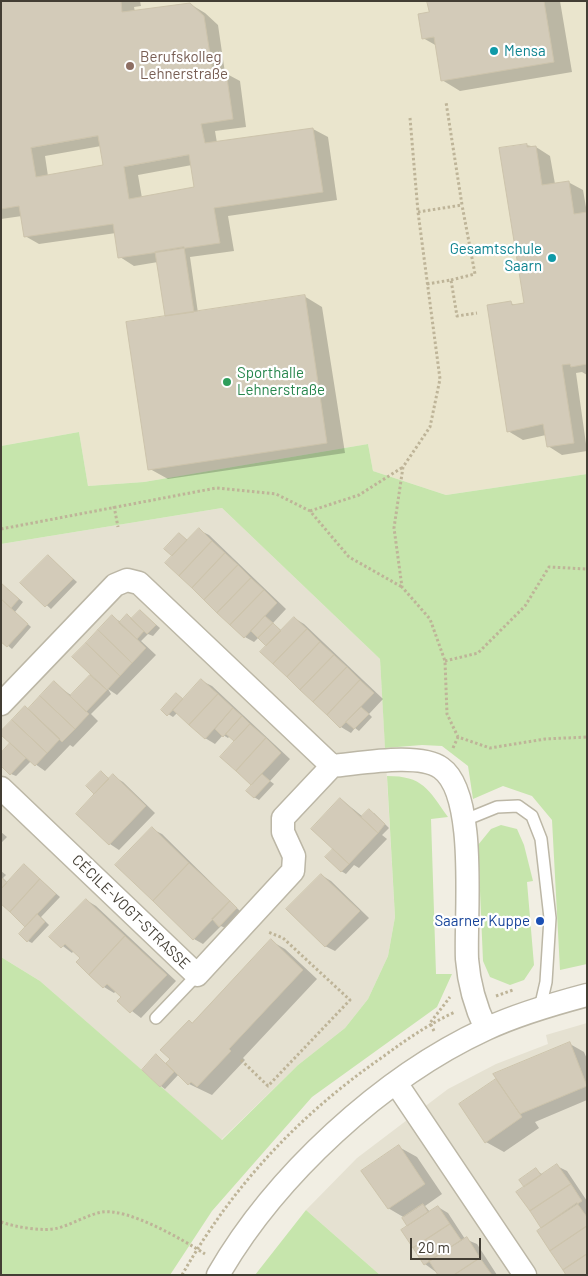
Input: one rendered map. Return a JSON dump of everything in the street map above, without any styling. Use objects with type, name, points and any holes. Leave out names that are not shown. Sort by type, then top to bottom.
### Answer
[{"type":"street","points":[[1,704],[115,585],[126,580],[139,583],[332,766],[406,760],[426,762],[441,767],[452,780],[460,796],[465,820],[467,960],[474,1003],[486,1029]]},
{"type":"street","name":"CÉCILE-VOGT-STRASSE","points":[[1,788],[197,975],[293,870],[294,856],[283,832],[283,818],[332,766]]},
{"type":"street","points":[[220,1270],[252,1221],[292,1174],[342,1124],[396,1083],[446,1051],[486,1029],[540,1008],[587,994]]},
{"type":"street","points":[[396,1083],[526,1275]]},
{"type":"lane","points":[[465,820],[497,807],[518,806],[532,816],[541,839],[550,918],[548,967],[540,1008]]},
{"type":"lane","points":[[156,1018],[197,975]]},
{"type":"path","points":[[428,284],[475,274],[446,102]]},
{"type":"path","points":[[310,511],[359,495],[403,467],[430,427],[440,379],[418,212],[410,118]]},
{"type":"path","points":[[418,212],[462,205]]},
{"type":"path","points":[[451,280],[457,316],[476,314]]},
{"type":"path","points":[[402,587],[394,528],[403,467]]},
{"type":"path","points":[[1,530],[114,506],[216,488],[276,494],[310,511],[349,557],[402,587],[430,619],[446,661],[447,714],[458,737],[490,748],[545,739],[587,737]]},
{"type":"path","points":[[114,506],[118,527]]},
{"type":"path","points":[[446,661],[478,653],[525,606],[549,567],[587,569]]},
{"type":"path","points":[[241,1060],[268,1086],[350,1000],[282,938],[264,930],[250,919]]},
{"type":"path","points":[[446,1051],[430,1023],[452,995]]},
{"type":"path","points":[[1,1222],[14,1227],[56,1229],[103,1212],[121,1214],[165,1230],[220,1270]]},
{"type":"shaded area","points":[[1,1],[587,1],[587,474],[446,495],[373,471],[368,444],[144,482],[88,486],[79,432],[1,446]]},
{"type":"shaded area","points":[[222,508],[380,659],[395,917],[388,956],[368,999],[345,1028],[298,1065],[221,1140],[40,981],[1,957],[1,544]]},
{"type":"shaded area","points":[[587,1023],[587,1275],[380,1275],[306,1210],[357,1158],[448,1089],[496,1064],[548,1044],[546,1035]]},
{"type":"green space","points":[[79,432],[88,486],[144,482],[368,444],[373,471],[446,495],[587,474],[587,964],[560,970],[552,820],[532,796],[503,786],[473,799],[468,766],[442,746],[422,745],[385,748],[380,659],[222,508],[1,544],[1,446]]},
{"type":"green space","points":[[387,776],[409,778],[424,786],[448,817],[431,819],[436,974],[452,974],[437,1007],[312,1097],[212,1211],[170,1275],[1,1275],[1,957],[40,981],[222,1140],[298,1065],[345,1028],[368,999],[388,956],[395,917]]},
{"type":"green space","points":[[501,825],[517,829],[524,845],[533,881],[527,882],[534,965],[524,980],[510,985],[490,977],[483,961],[478,845],[491,829]]},
{"type":"green space","points":[[306,1210],[380,1275],[255,1275]]},
{"type":"building","points":[[1,1],[121,1],[122,12],[190,3],[204,16],[213,73],[226,71],[233,119],[201,124],[205,143],[313,128],[323,192],[214,208],[220,243],[118,258],[113,224],[24,237],[19,206],[1,209]],"holes":[[[98,136],[103,165],[36,177],[31,148]],[[189,155],[194,187],[129,199],[124,167]]]},
{"type":"building","name":"Mensa","points":[[427,1],[544,1],[554,62],[441,81],[434,37],[422,39],[418,14],[429,12]]},
{"type":"building","name":"Gesamtschule Saarn","points":[[527,144],[527,147],[536,146],[542,185],[569,181],[574,214],[587,212],[587,364],[571,367],[570,364],[562,365],[574,443],[547,447],[543,424],[507,432],[487,305],[511,301],[512,305],[524,303],[499,148]]},
{"type":"building","points":[[184,247],[194,312],[165,316],[155,252]]},
{"type":"building","name":"Sporthalle Lehnerstraße","points":[[305,295],[327,443],[148,470],[126,322]]},
{"type":"building","points":[[199,528],[212,541],[179,576],[165,563]]},
{"type":"building","points":[[179,533],[187,540],[172,556],[164,549]]},
{"type":"building","points":[[212,541],[225,553],[192,588],[179,576]]},
{"type":"building","points":[[225,553],[238,565],[204,600],[192,588]]},
{"type":"building","points":[[48,555],[73,579],[45,607],[20,583]]},
{"type":"building","points":[[238,565],[251,578],[217,613],[204,600]]},
{"type":"building","points":[[251,578],[264,590],[230,625],[217,613]]},
{"type":"building","points":[[1,583],[19,599],[11,608],[1,599]]},
{"type":"building","points":[[264,590],[277,603],[244,638],[230,625]]},
{"type":"building","points":[[1,599],[28,624],[7,647],[1,642]]},
{"type":"building","points":[[140,610],[156,625],[147,634],[131,619]]},
{"type":"building","points":[[127,614],[144,631],[137,639],[119,623]]},
{"type":"building","points":[[112,615],[146,648],[132,663],[98,630]]},
{"type":"building","points":[[265,616],[273,623],[258,638],[251,631]]},
{"type":"building","points":[[294,617],[307,629],[273,664],[260,652]]},
{"type":"building","points":[[273,623],[281,631],[266,646],[258,638]]},
{"type":"building","points":[[307,629],[320,642],[287,677],[273,664]]},
{"type":"building","points":[[98,630],[132,663],[120,676],[86,643]]},
{"type":"building","points":[[320,642],[334,655],[300,690],[287,677]]},
{"type":"building","points":[[86,643],[120,676],[107,690],[72,657]]},
{"type":"building","points":[[334,655],[347,667],[313,702],[300,690]]},
{"type":"building","points":[[347,667],[360,680],[327,715],[313,702]]},
{"type":"building","points":[[90,675],[107,690],[86,712],[70,696]]},
{"type":"building","points":[[201,679],[218,694],[189,725],[173,710]]},
{"type":"building","points":[[360,680],[374,693],[340,728],[327,715]]},
{"type":"building","points":[[54,681],[89,714],[75,729],[40,696]]},
{"type":"building","points":[[176,693],[183,699],[167,716],[161,710]]},
{"type":"building","points":[[218,694],[233,708],[205,739],[189,725]]},
{"type":"building","points":[[40,696],[75,729],[62,742],[28,709]]},
{"type":"building","points":[[25,706],[60,739],[47,753],[12,720]]},
{"type":"building","points":[[361,707],[369,714],[354,729],[346,722]]},
{"type":"building","points":[[233,708],[242,716],[223,737],[215,729]]},
{"type":"building","points":[[242,716],[250,724],[234,741],[226,734]]},
{"type":"building","points":[[12,720],[47,753],[35,766],[1,735],[1,731]]},
{"type":"building","points":[[250,724],[266,738],[236,771],[220,757]]},
{"type":"building","points":[[266,738],[281,753],[251,785],[236,771]]},
{"type":"building","points":[[10,743],[26,758],[10,775],[1,766],[1,753]]},
{"type":"building","points":[[101,771],[109,779],[94,794],[86,786]]},
{"type":"building","points":[[113,774],[146,806],[109,845],[76,814]]},
{"type":"building","points":[[262,774],[270,781],[254,798],[246,791]]},
{"type":"building","points":[[340,798],[378,833],[349,864],[311,829]]},
{"type":"building","points":[[369,809],[385,824],[378,833],[361,817]]},
{"type":"building","points":[[152,827],[189,863],[153,901],[115,865]]},
{"type":"building","points":[[333,849],[349,864],[341,872],[325,857]]},
{"type":"building","points":[[189,863],[230,901],[193,940],[153,901]]},
{"type":"building","points":[[24,864],[40,879],[10,912],[1,904],[1,889]]},
{"type":"building","points":[[321,874],[360,911],[325,947],[286,909]]},
{"type":"building","points":[[1,877],[7,883],[1,889]]},
{"type":"building","points":[[40,879],[56,894],[25,927],[10,912]]},
{"type":"building","points":[[86,899],[125,936],[89,975],[76,962],[80,958],[65,944],[61,948],[49,937]]},
{"type":"building","points":[[230,901],[237,908],[219,927],[212,919]]},
{"type":"building","points":[[37,914],[45,922],[27,942],[19,934]]},
{"type":"building","points":[[125,936],[167,975],[130,1013],[117,1001],[121,997],[107,984],[103,988],[89,975]]},
{"type":"building","points":[[271,939],[303,970],[229,1049],[231,1051],[197,1087],[191,1082],[188,1085],[166,1063],[170,1059],[160,1050],[189,1020],[192,1023]]},
{"type":"building","points":[[570,1042],[587,1086],[520,1114],[493,1074]]},
{"type":"building","points":[[156,1054],[174,1072],[160,1087],[142,1070]]},
{"type":"building","points":[[496,1079],[522,1117],[485,1143],[459,1104]]},
{"type":"building","points":[[399,1145],[425,1184],[388,1209],[361,1171]]},
{"type":"building","points":[[557,1164],[571,1184],[530,1211],[516,1192]]},
{"type":"building","points":[[536,1168],[541,1175],[524,1187],[519,1180]]},
{"type":"building","points":[[571,1184],[582,1201],[541,1228],[530,1211]]},
{"type":"building","points":[[577,1203],[587,1217],[587,1226],[550,1251],[537,1231]]},
{"type":"building","points":[[423,1204],[428,1212],[407,1226],[402,1218]]},
{"type":"building","points":[[438,1206],[450,1224],[413,1248],[401,1230]]},
{"type":"building","points":[[450,1224],[461,1240],[424,1265],[413,1248]]},
{"type":"building","points":[[587,1226],[587,1254],[563,1270],[550,1251]]},
{"type":"building","points":[[467,1237],[480,1258],[454,1275],[438,1275],[429,1261]]},
{"type":"building","points":[[587,1254],[587,1275],[566,1275],[563,1270]]},
{"type":"building","points":[[480,1258],[492,1275],[454,1275]]},
{"type":"place","name":"Mensa","points":[[494,51]]},
{"type":"place","name":"Berufskolleg Lehnerstraße","points":[[130,66]]},
{"type":"place","name":"Gesamtschule Saarn","points":[[552,258]]},
{"type":"place","name":"Sporthalle Lehnerstraße","points":[[227,382]]},
{"type":"place","name":"Saarner Kuppe","points":[[540,921]]}]
